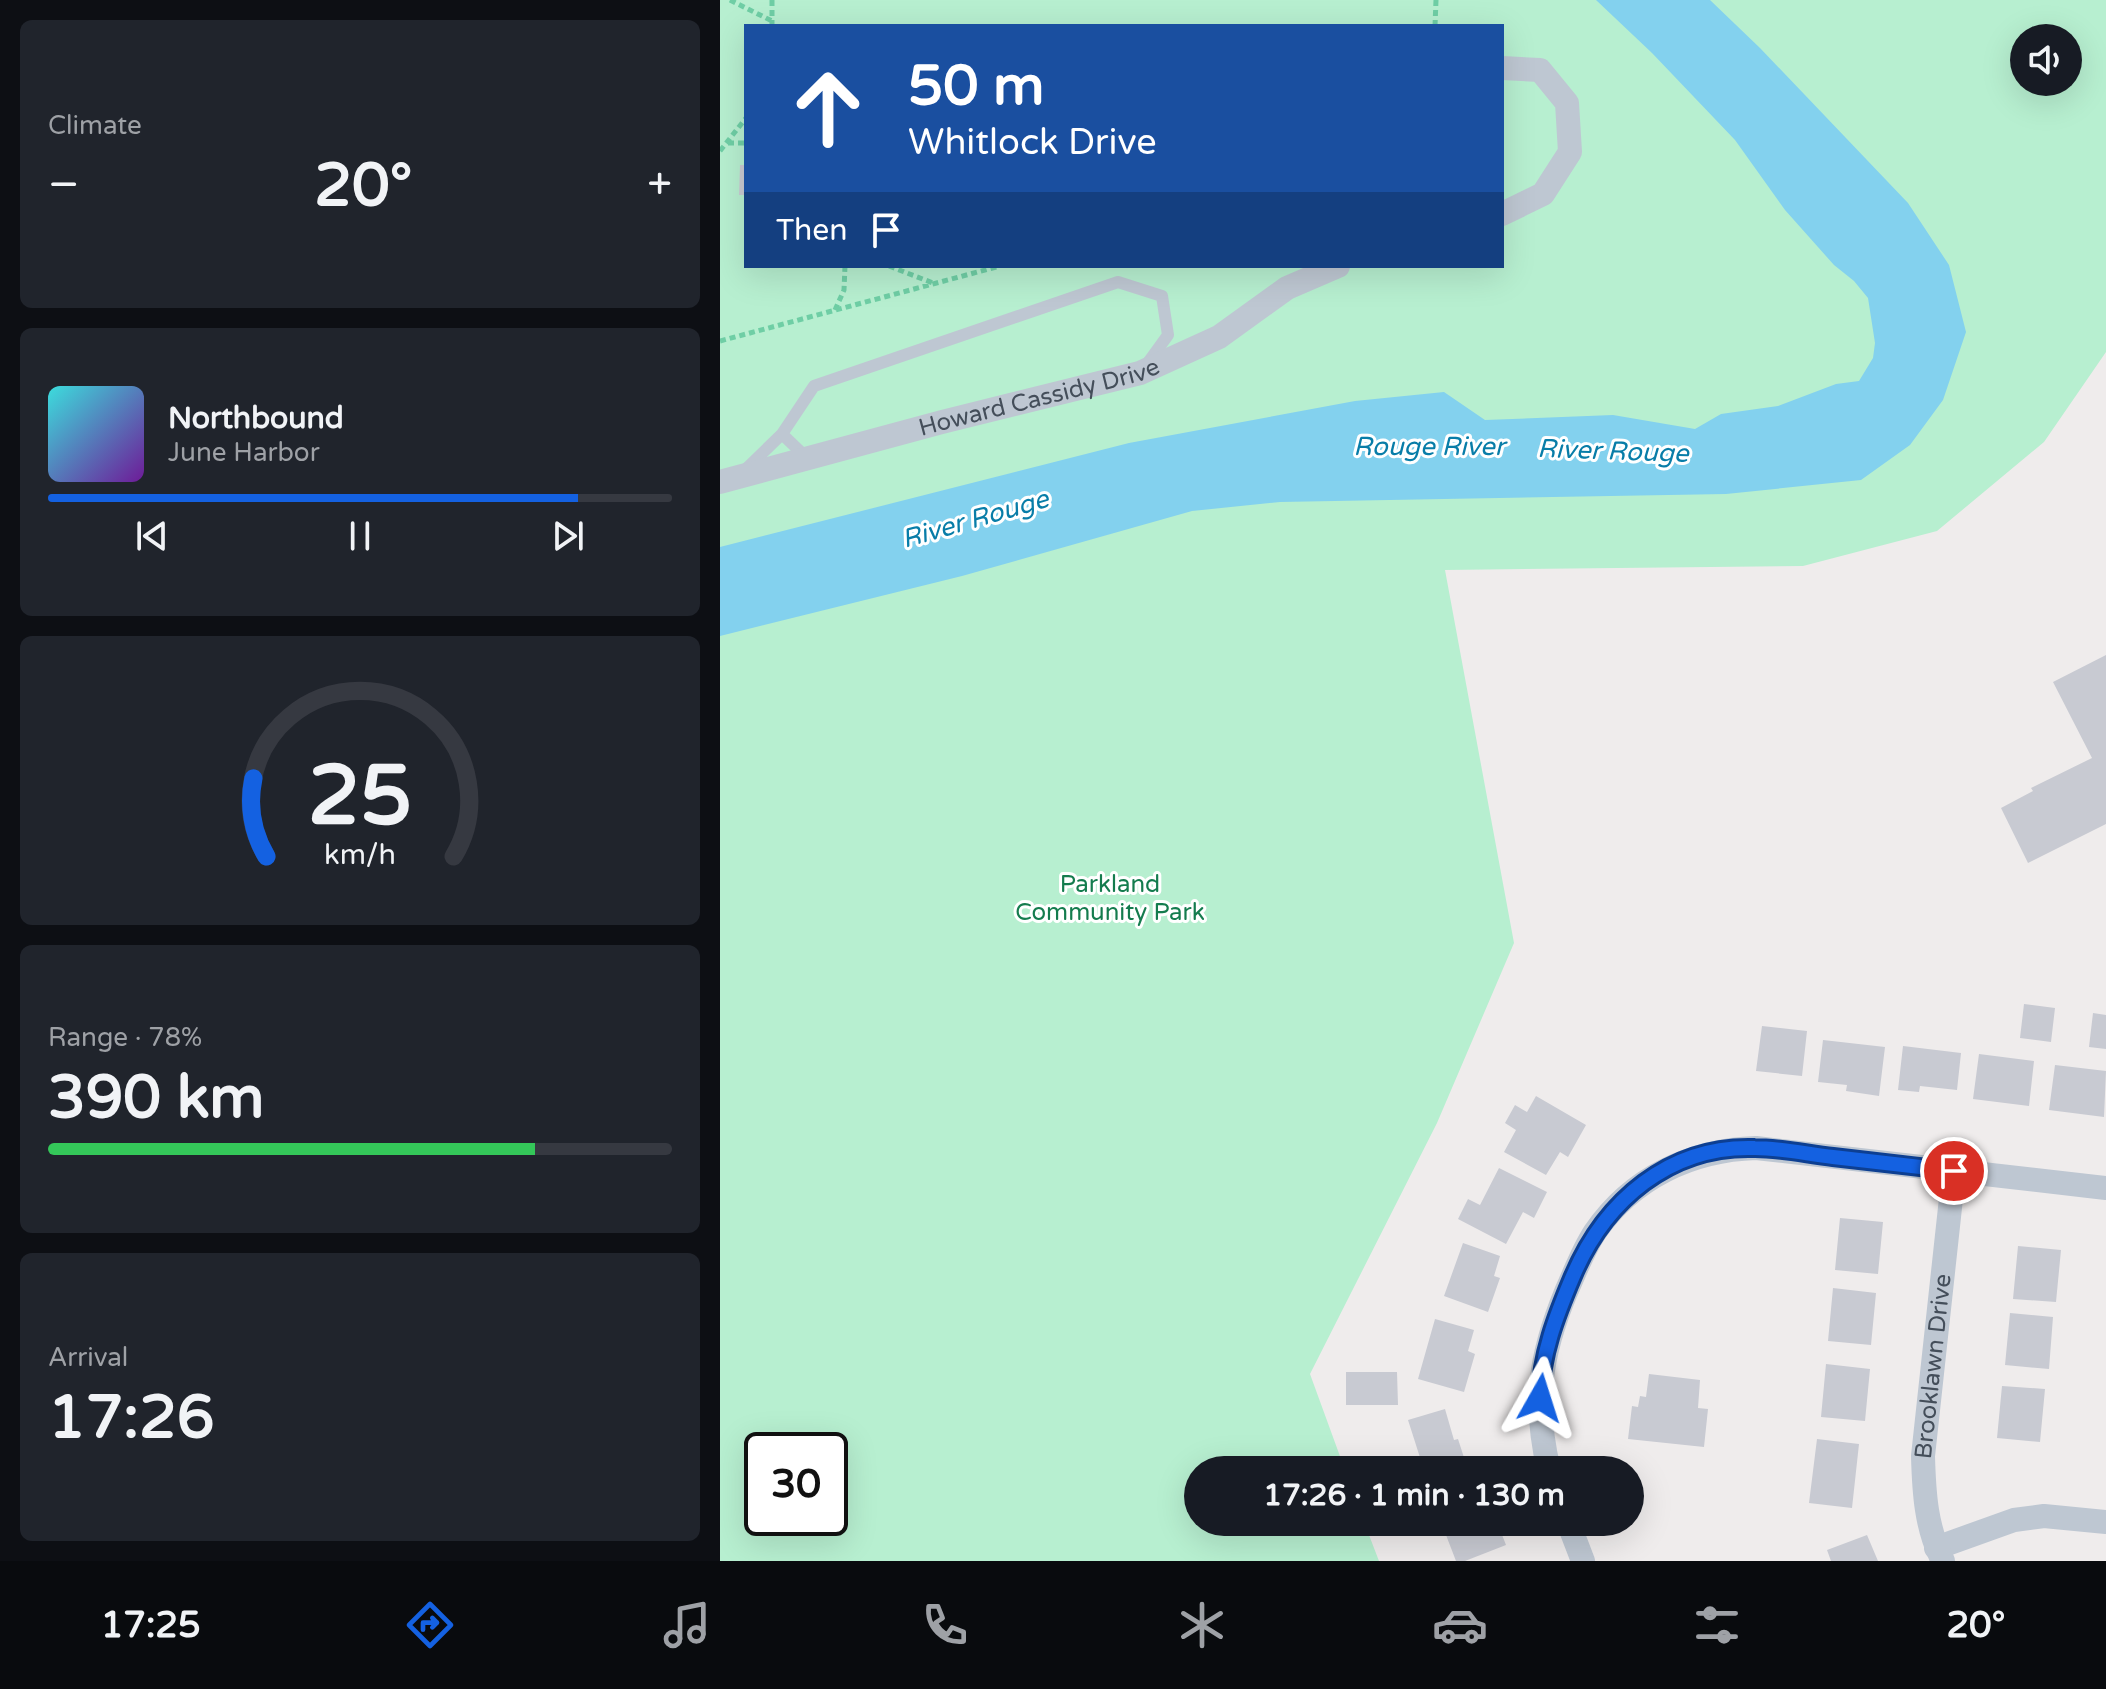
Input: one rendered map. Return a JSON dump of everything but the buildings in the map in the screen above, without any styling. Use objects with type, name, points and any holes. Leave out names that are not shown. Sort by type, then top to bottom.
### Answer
[{"type":"street","points":[[1504,68],[1540,70],[1567,103],[1570,152],[1543,194],[1504,213]]},
{"type":"street","name":"Howard Cassidy Drive","points":[[728,480],[1140,373],[1219,337],[1287,288],[1333,268]]},
{"type":"street","points":[[1546,1456],[1539,1416],[1544,1354],[1583,1254],[1609,1214],[1625,1197],[1672,1165],[1710,1152],[1756,1148],[2106,1188]]},
{"type":"street","name":"Brooklawn Drive","points":[[1939,1554],[1924,1500],[1923,1456],[1954,1171]]},
{"type":"street","points":[[1939,1554],[2014,1520],[2044,1516],[2106,1522]]},
{"type":"street","points":[[1573,1536],[1583,1561]]},
{"type":"lane","points":[[728,480],[782,434],[814,386],[1118,282],[1162,296],[1168,335],[1140,373]]},
{"type":"lane","points":[[782,434],[808,459]]},
{"type":"path","points":[[730,0],[772,24],[772,0]]},
{"type":"path","points":[[1435,24],[1436,0]]},
{"type":"path","points":[[720,151],[744,121]]},
{"type":"path","points":[[727,143],[744,143]]},
{"type":"path","points":[[835,310],[844,290],[845,268]]},
{"type":"path","points":[[894,268],[935,283]]},
{"type":"path","points":[[720,341],[992,268]]},
{"type":"green space","name":"Parkland Community Park","points":[[720,0],[2106,0],[2106,352],[2044,442],[1937,531],[1803,566],[1445,570],[1514,943],[1437,1123],[1310,1374],[1340,1456],[1184,1456],[1184,1536],[1369,1536],[1379,1561],[720,1561]]},
{"type":"water","name":"Rouge River","points":[[1596,0],[1710,0],[1908,203],[1949,265],[1966,332],[1943,400],[1910,445],[1861,480],[1726,494],[1280,502],[1192,511],[962,576],[720,636],[720,547],[1129,443],[1355,401],[1444,392],[1485,420],[1613,415],[1695,429],[1721,414],[1778,406],[1836,384],[1859,381],[1873,358],[1875,343],[1868,298],[1785,210],[1735,140]]},
{"type":"route","points":[[1540,1398],[1544,1354],[1583,1254],[1595,1233],[1625,1197],[1672,1165],[1710,1152],[1756,1148],[1954,1171]]},
{"type":"water label","name":"River Rouge","points":[[1613,451]]},
{"type":"water label","name":"River Rouge","points":[[975,519]]}]
